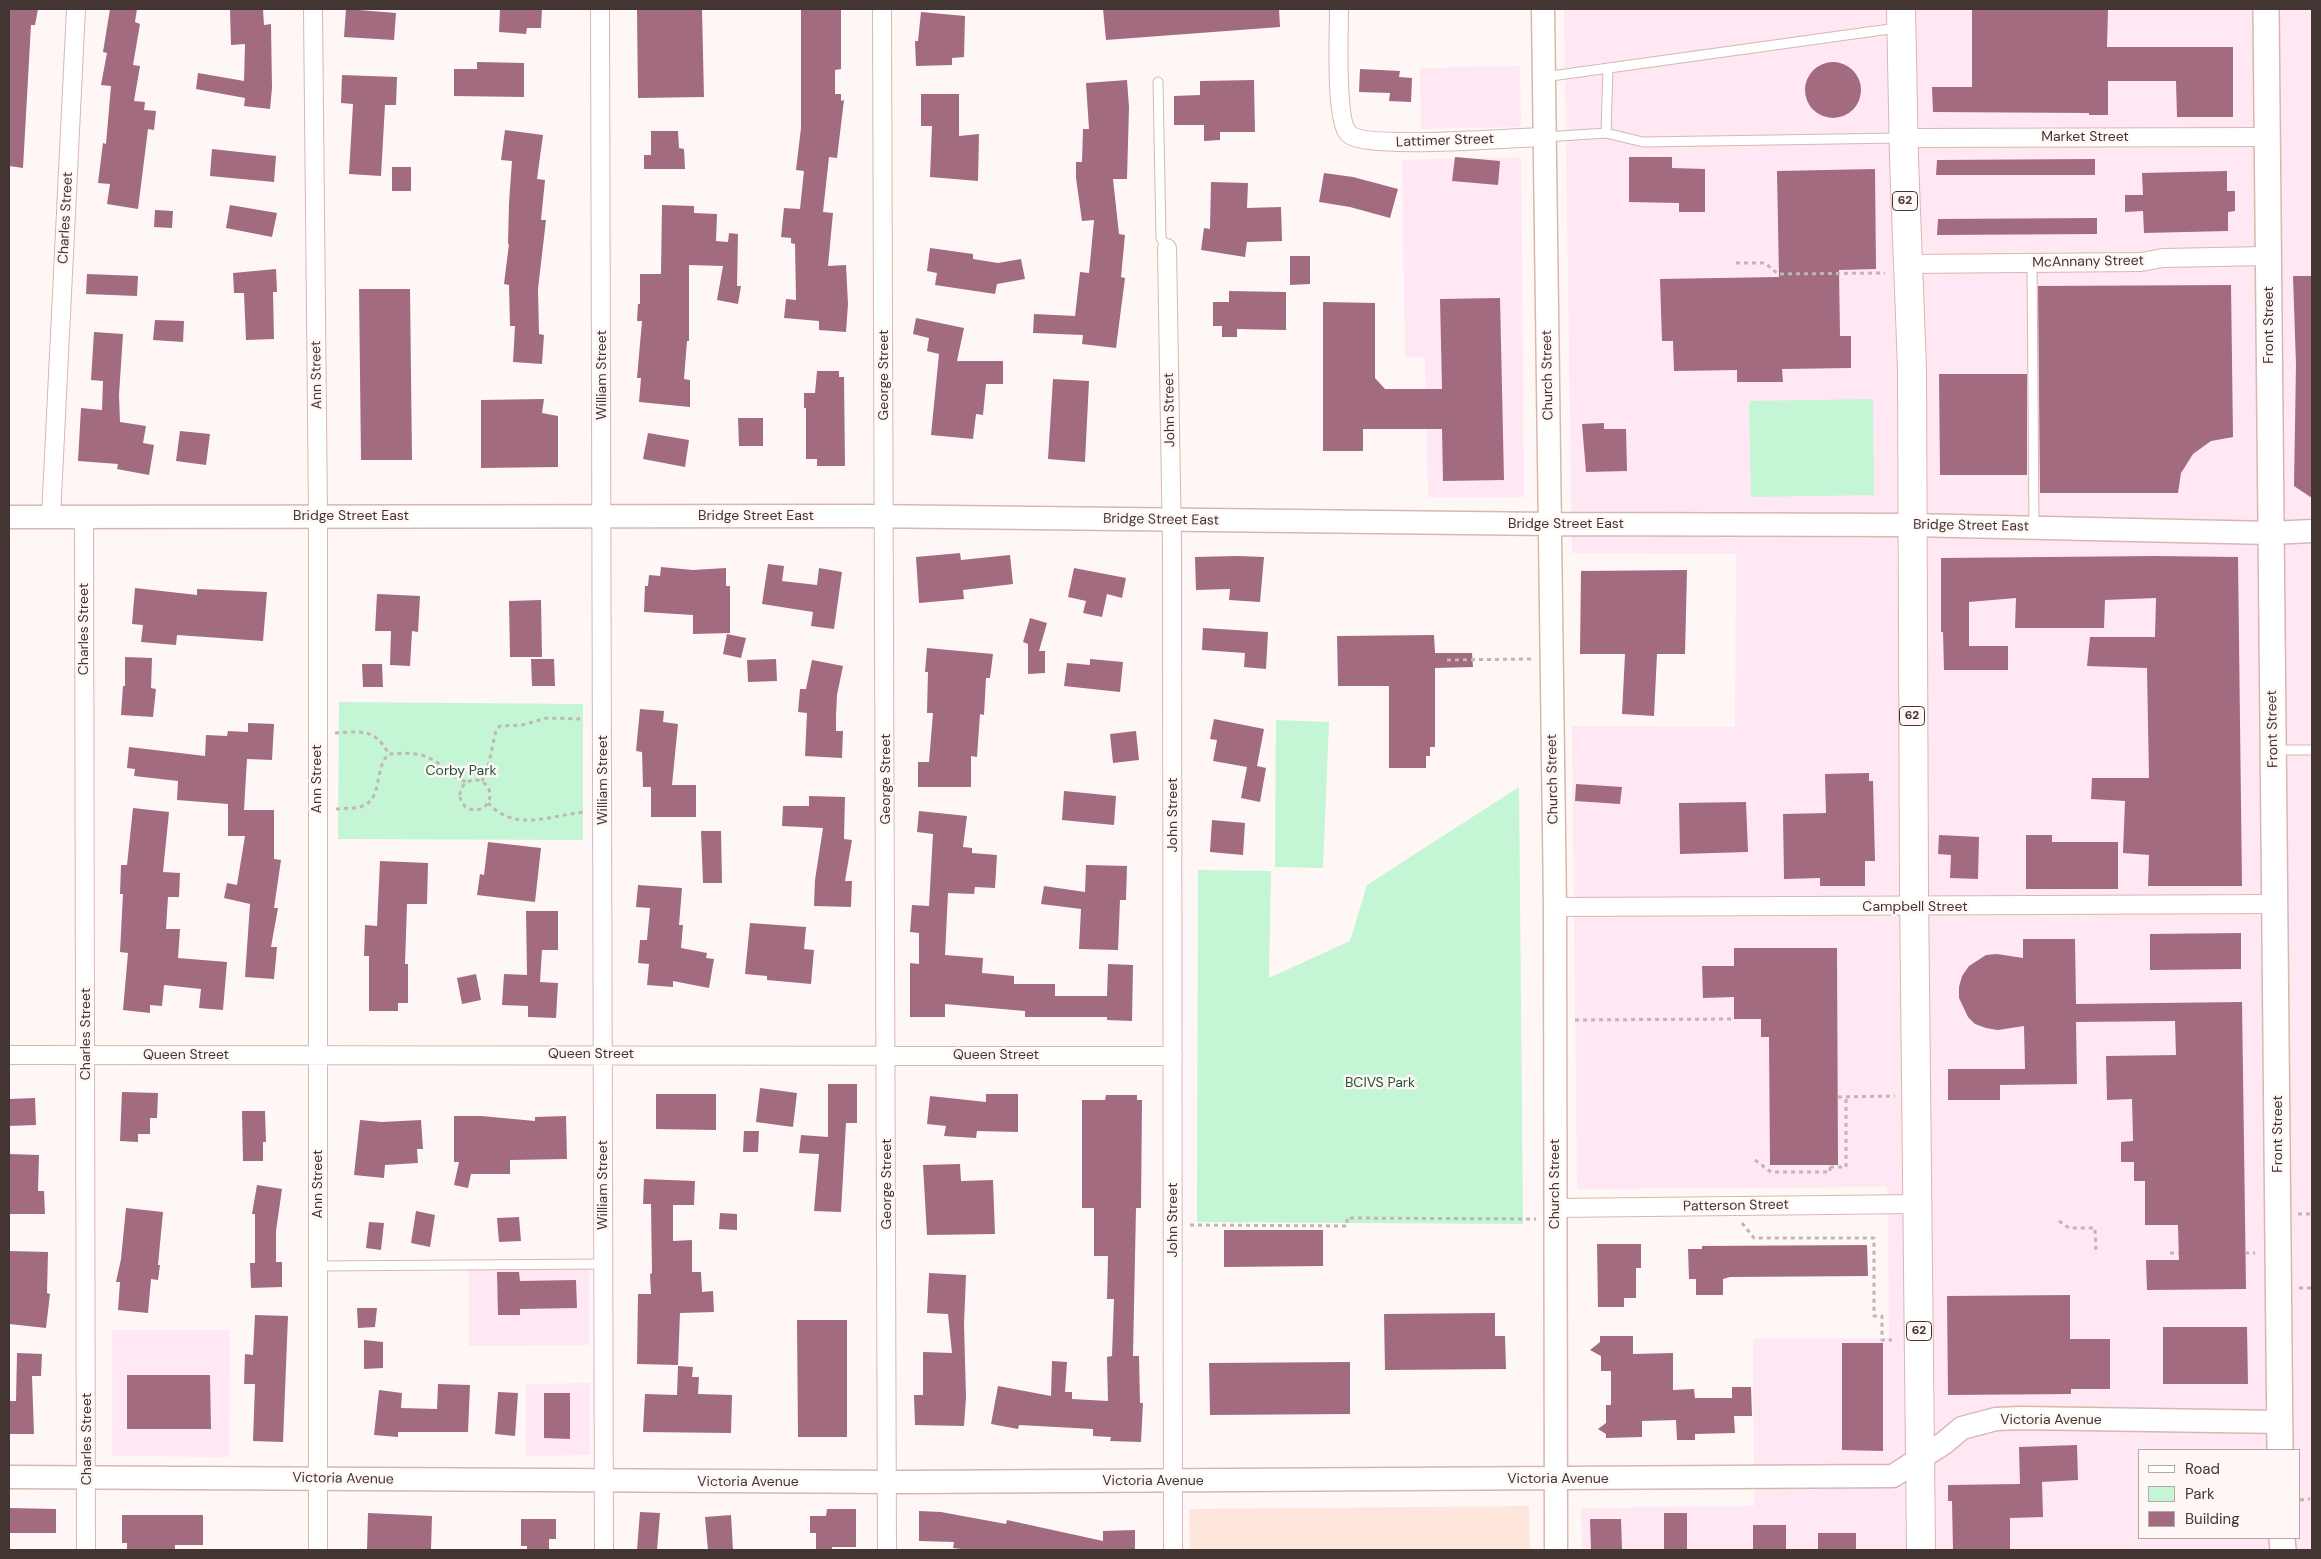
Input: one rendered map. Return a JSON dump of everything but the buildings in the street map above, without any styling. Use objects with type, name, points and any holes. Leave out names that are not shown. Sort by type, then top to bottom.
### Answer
[{"type":"main road","name":"Front Street","points":[[2266,9],[2280,1449]]},
{"type":"main road","name":"62","points":[[1901,18],[1903,138],[1897,268],[1912,368],[1911,525],[1921,1550]]},
{"type":"street","name":"Charles Street","points":[[51,517],[76,9]]},
{"type":"street","name":"Ann Street","points":[[313,9],[318,516],[318,1550]]},
{"type":"street","name":"William Street","points":[[600,9],[604,1550]]},
{"type":"street","name":"George Street","points":[[882,9],[887,1055],[887,1550]]},
{"type":"street","name":"Lattimer Street","points":[[1339,9],[1340,115],[1348,133],[1358,139],[1387,143],[1544,136]]},
{"type":"street","name":"Church Street","points":[[1543,9],[1555,907],[1547,1214],[1556,1550]]},
{"type":"street","name":"Market Street","points":[[1903,138],[2267,137]]},
{"type":"street","name":"John Street","points":[[1167,248],[1172,520],[1173,1550]]},
{"type":"street","name":"McAnnany Street","points":[[1897,268],[2032,263],[2141,262],[2163,258],[2268,256]]},
{"type":"street","name":"Bridge Street East","points":[[9,517],[884,516],[1550,524],[1911,525],[2270,532],[2312,531]]},
{"type":"street","name":"Charles Street","points":[[84,517],[86,1550]]},
{"type":"street","name":"Campbell Street","points":[[1555,907],[2276,904]]},
{"type":"street","name":"Queen Street","points":[[9,1055],[603,1054],[1173,1056]]},
{"type":"street","name":"Patterson Street","points":[[1547,1214],[1918,1204]]},
{"type":"street","name":"Victoria Avenue","points":[[9,1477],[604,1482],[1174,1482],[1893,1476],[1962,1428],[1996,1419],[2280,1422]]},
{"type":"lane","points":[[1544,77],[1608,68],[1901,18]]},
{"type":"lane","points":[[1606,133],[1608,68]]},
{"type":"lane","name":"John Street","points":[[1158,82],[1161,238],[1167,248]]},
{"type":"lane","points":[[1544,136],[1606,133],[1643,142],[1903,138]]},
{"type":"lane","points":[[2032,263],[2034,528]]},
{"type":"lane","points":[[2274,750],[2312,750]]},
{"type":"lane","points":[[318,1266],[604,1264]]},
{"type":"path","points":[[1736,263],[1765,263],[1778,274],[1897,268]]},
{"type":"path","points":[[1447,660],[1522,659]]},
{"type":"path","points":[[482,781],[488,767],[496,730],[500,726],[522,725],[547,718],[586,719]]},
{"type":"path","points":[[335,733],[360,730],[367,732],[380,742],[389,754],[425,756],[432,759],[454,777],[467,782],[482,781],[486,784],[490,793],[488,803]]},
{"type":"path","points":[[335,809],[359,807],[368,804],[375,792],[383,762],[389,754]]},
{"type":"path","points":[[467,782],[461,790],[463,803],[475,810],[488,803]]},
{"type":"path","points":[[488,803],[503,817],[517,820],[550,818],[586,812]]},
{"type":"path","points":[[1572,1020],[1732,1019]]},
{"type":"path","points":[[1838,1097],[1896,1096]]},
{"type":"path","points":[[1755,1160],[1771,1172],[1830,1172],[1830,1166],[1846,1167],[1846,1097]]},
{"type":"path","points":[[1188,1225],[1348,1226],[1348,1218],[1547,1214]]},
{"type":"path","points":[[1738,1219],[1754,1238],[1874,1238],[1874,1316],[1882,1316],[1882,1340],[1892,1340]]},
{"type":"path","points":[[2060,1221],[2069,1228],[2095,1228],[2096,1254]]},
{"type":"path","points":[[2245,1253],[2255,1253]]},
{"type":"path","points":[[2170,1254],[2179,1254]]},
{"type":"path","points":[[2301,1500],[2310,1500]]},
{"type":"shaded area","points":[[1564,9],[2312,9],[2312,1550],[1582,1550],[1581,1508],[1754,1506],[1753,1339],[1889,1338],[1887,1187],[1577,1189],[1572,726],[1735,727],[1736,554],[1572,553]]},
{"type":"shaded area","points":[[1520,66],[1521,127],[1421,129],[1420,68]]},
{"type":"shaded area","points":[[1521,157],[1524,497],[1428,497],[1425,357],[1405,357],[1402,160]]},
{"type":"shaded area","points":[[589,1269],[589,1345],[469,1346],[469,1270]]},
{"type":"shaded area","points":[[112,1330],[230,1330],[229,1457],[112,1456]]},
{"type":"shaded area","points":[[590,1383],[590,1455],[526,1456],[526,1384]]},
{"type":"shaded area","points":[[1529,1506],[1530,1550],[1190,1550],[1189,1509]]},
{"type":"green space","points":[[1873,399],[1874,495],[1751,497],[1749,401]]},
{"type":"green space","name":"Corby Park","points":[[339,702],[583,704],[583,840],[338,839]]},
{"type":"green space","points":[[1276,720],[1329,722],[1323,868],[1275,867]]},
{"type":"green space","name":"BCIVS Park","points":[[1519,787],[1523,1224],[1197,1222],[1198,870],[1271,871],[1269,978],[1350,941],[1367,885]]}]
